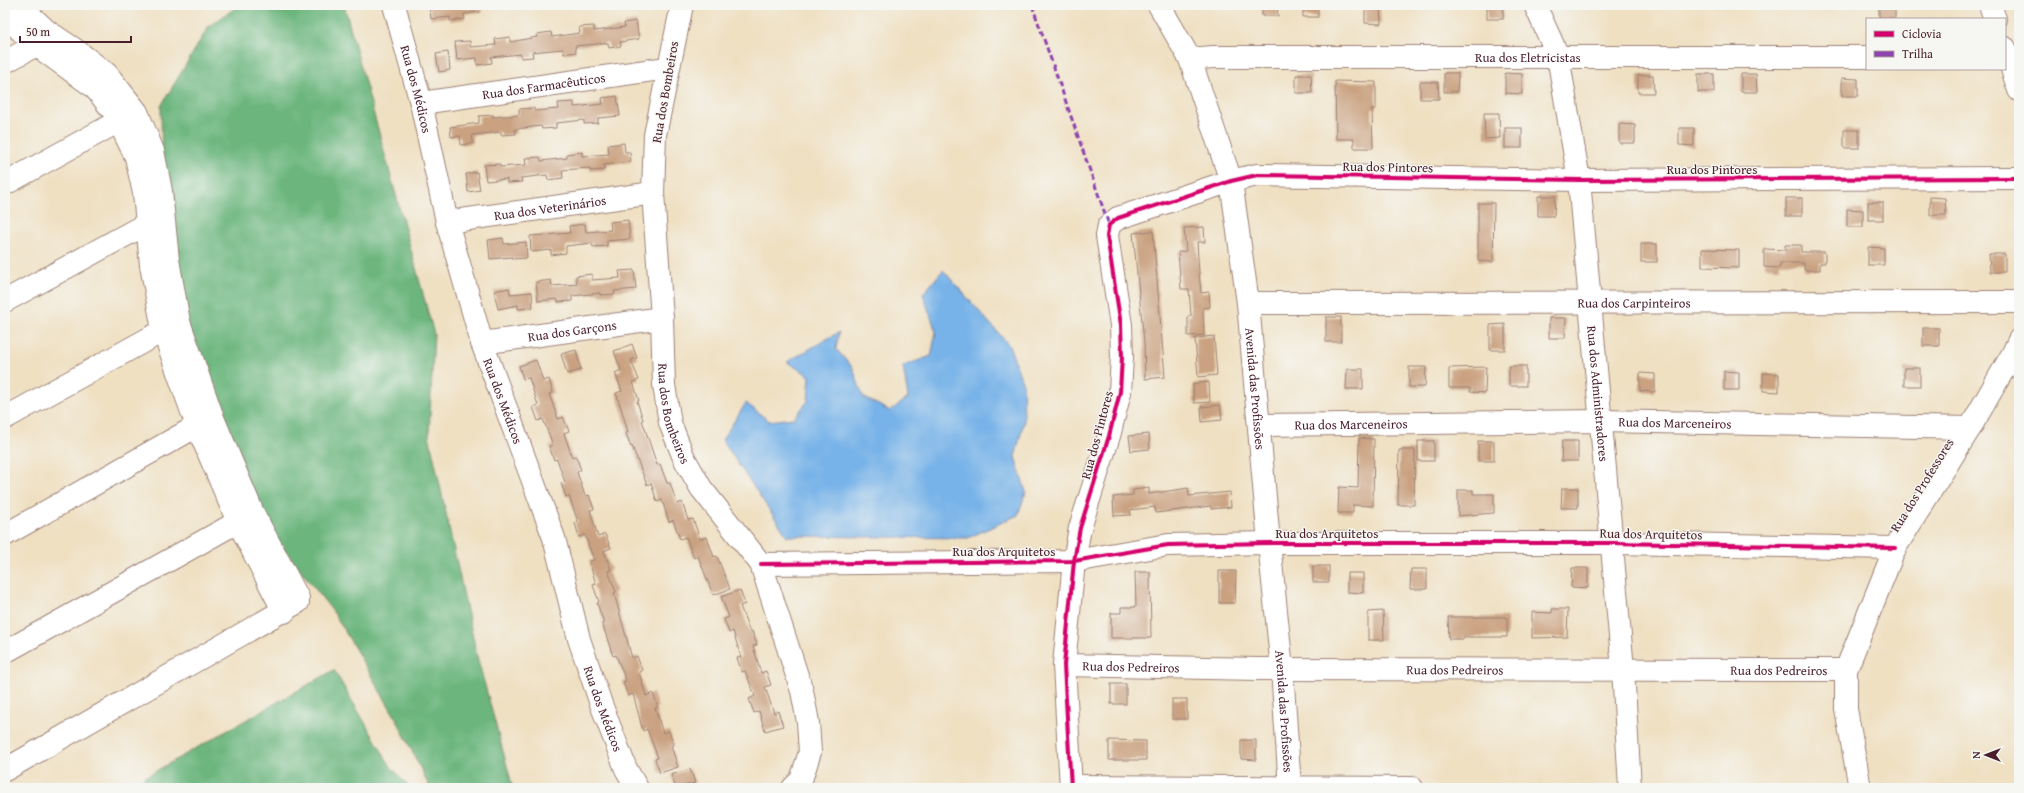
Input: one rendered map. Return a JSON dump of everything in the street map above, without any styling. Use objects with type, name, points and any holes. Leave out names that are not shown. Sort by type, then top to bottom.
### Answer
[{"type":"street","points":[[5,770],[284,612],[245,517],[204,424],[171,326],[155,219],[144,193],[126,117],[42,38],[19,5]]},
{"type":"street","name":"Rua dos Médicos","points":[[394,5],[421,103],[446,222],[482,343],[554,538],[580,638],[601,704],[626,769],[637,788]]},
{"type":"street","name":"Rua dos Bombeiros","points":[[682,5],[667,68],[655,135],[653,193],[662,318],[664,385],[670,423],[684,458],[701,488],[760,564],[802,691],[808,722],[810,752],[801,780],[793,788]]},
{"type":"street","name":"Avenida das Profissões","points":[[1159,5],[1190,59],[1231,181],[1248,303],[1260,425],[1269,543],[1282,669],[1290,788]]},
{"type":"street","name":"Rua dos Administradores","points":[[1535,5],[1558,56],[1578,180],[1588,303],[1623,669],[1630,788]]},
{"type":"street","points":[[1990,5],[1995,18]]},
{"type":"street","points":[[5,16],[42,38]]},
{"type":"street","points":[[5,62],[42,38]]},
{"type":"street","points":[[2006,54],[2019,90]]},
{"type":"street","name":"Rua dos Eletricistas","points":[[1190,59],[1213,57],[1866,57]]},
{"type":"street","name":"Rua dos Farmacêuticos","points":[[421,103],[667,68]]},
{"type":"street","points":[[5,184],[126,117]]},
{"type":"street","name":"Rua dos Pintores","points":[[1071,787],[1064,664],[1074,561],[1080,528],[1109,436],[1120,392],[1122,357],[1121,325],[1107,236],[1109,225],[1118,218],[1231,181],[1257,176],[1578,180],[2019,178]]},
{"type":"street","name":"Rua dos Veterinários","points":[[446,222],[653,193]]},
{"type":"street","points":[[5,300],[155,219]]},
{"type":"street","name":"Rua dos Carpinteiros","points":[[1248,303],[2019,302]]},
{"type":"street","name":"Rua dos Garçons","points":[[482,343],[662,318]]},
{"type":"street","points":[[5,418],[171,326]]},
{"type":"street","name":"Rua dos Professores","points":[[1860,788],[1846,709],[1846,670],[1895,548],[1970,428],[2019,340]]},
{"type":"street","name":"Rua dos Marceneiros","points":[[1260,425],[1600,421],[1970,428]]},
{"type":"street","points":[[5,535],[204,424]]},
{"type":"street","points":[[5,652],[245,517]]},
{"type":"street","name":"Rua dos Arquitetos","points":[[760,564],[1074,561],[1168,545],[1269,543],[1612,543],[1895,548]]},
{"type":"street","name":"Rua dos Pedreiros","points":[[1064,664],[1282,669],[1846,670]]},
{"type":"street","points":[[1071,787],[1412,788]]},
{"type":"green space","points":[[240,5],[344,5],[434,334],[429,435],[477,656],[513,788],[430,788],[396,718],[334,613],[262,521],[176,314],[162,183],[161,106],[209,26]]},
{"type":"green space","points":[[334,670],[391,767],[410,788],[126,788]]},
{"type":"water","points":[[943,270],[1009,345],[1023,384],[1024,422],[1015,457],[1026,492],[1018,515],[968,538],[787,536],[722,440],[746,403],[769,421],[794,418],[808,401],[810,376],[787,362],[839,332],[836,349],[853,368],[863,397],[890,411],[908,398],[903,366],[931,356],[936,332],[923,294]]},
{"type":"building","points":[[429,5],[479,5],[480,12],[464,14],[465,19],[450,21],[450,17],[431,19]]},
{"type":"building","points":[[1262,5],[1277,5],[1278,16],[1262,16]]},
{"type":"building","points":[[1303,5],[1318,5],[1318,17],[1303,17]]},
{"type":"building","points":[[1365,5],[1380,6],[1381,24],[1365,23]]},
{"type":"building","points":[[1487,5],[1503,5],[1503,19],[1487,19]]},
{"type":"building","points":[[1879,5],[1895,5],[1895,18],[1879,17]]},
{"type":"building","points":[[636,21],[639,39],[620,42],[621,46],[609,48],[608,43],[575,46],[576,52],[564,54],[563,49],[532,52],[533,57],[521,58],[521,54],[491,57],[492,63],[477,65],[477,58],[457,60],[455,42],[470,41],[470,47],[496,45],[495,39],[510,37],[510,42],[537,37],[537,34],[551,32],[552,37],[580,33],[579,27],[594,26],[594,31],[625,27],[624,23]]},
{"type":"building","points":[[448,52],[450,70],[439,72],[436,54]]},
{"type":"building","points":[[1444,73],[1458,73],[1457,92],[1444,92]]},
{"type":"building","points":[[1505,73],[1522,74],[1522,94],[1505,93]]},
{"type":"building","points":[[1698,74],[1714,74],[1714,92],[1698,92]]},
{"type":"building","points":[[1741,74],[1756,74],[1757,92],[1741,92]]},
{"type":"building","points":[[1296,75],[1311,75],[1312,93],[1296,93]]},
{"type":"building","points":[[1638,75],[1653,75],[1654,93],[1638,93]]},
{"type":"building","points":[[1842,78],[1858,79],[1858,96],[1842,96]]},
{"type":"building","points":[[1335,81],[1376,82],[1376,109],[1372,109],[1373,148],[1354,148],[1354,139],[1336,139]]},
{"type":"building","points":[[1420,82],[1438,82],[1439,99],[1420,99]]},
{"type":"building","points":[[617,96],[620,116],[598,118],[598,123],[584,124],[584,120],[556,123],[556,128],[542,129],[541,126],[515,129],[516,134],[501,135],[501,132],[472,135],[473,143],[461,145],[460,136],[451,137],[450,127],[479,123],[479,116],[493,115],[493,117],[519,115],[519,109],[534,108],[534,111],[559,109],[558,103],[574,102],[574,107],[603,104],[602,98]]},
{"type":"building","points":[[1484,113],[1499,113],[1500,138],[1485,139]]},
{"type":"building","points":[[1619,124],[1635,125],[1635,143],[1619,143]]},
{"type":"building","points":[[1505,128],[1522,128],[1522,148],[1505,148]]},
{"type":"building","points":[[1679,128],[1694,128],[1694,146],[1679,145]]},
{"type":"building","points":[[1844,130],[1859,130],[1859,148],[1844,148]]},
{"type":"building","points":[[624,143],[625,152],[630,152],[631,162],[604,165],[605,170],[590,171],[590,168],[562,170],[563,178],[548,180],[547,175],[521,178],[522,182],[507,183],[507,179],[486,181],[484,165],[500,164],[500,167],[526,165],[525,158],[540,157],[541,161],[567,158],[567,154],[582,152],[582,156],[609,154],[608,145]]},
{"type":"building","points":[[477,172],[480,190],[468,192],[466,174]]},
{"type":"building","points":[[1538,196],[1555,196],[1554,216],[1538,216]]},
{"type":"building","points":[[1930,197],[1945,198],[1946,215],[1930,215]]},
{"type":"building","points":[[1786,198],[1802,198],[1802,216],[1786,216]]},
{"type":"building","points":[[1868,202],[1883,202],[1883,220],[1868,220]]},
{"type":"building","points":[[1478,203],[1494,203],[1493,262],[1478,261]]},
{"type":"building","points":[[1847,209],[1863,210],[1863,227],[1847,227]]},
{"type":"building","points":[[628,220],[630,239],[607,241],[607,246],[593,247],[592,243],[566,246],[566,253],[551,255],[551,250],[531,252],[530,236],[570,233],[569,226],[585,224],[586,232],[611,230],[610,222]]},
{"type":"building","points":[[1204,227],[1205,242],[1197,242],[1199,273],[1201,293],[1209,292],[1210,307],[1203,308],[1204,335],[1188,336],[1188,316],[1191,316],[1189,289],[1181,289],[1178,252],[1186,251],[1184,228]]},
{"type":"building","points":[[1153,231],[1165,377],[1145,379],[1144,342],[1133,233]]},
{"type":"building","points":[[503,238],[504,244],[526,242],[527,258],[512,259],[512,257],[490,259],[488,240]]},
{"type":"building","points":[[1641,244],[1657,244],[1657,262],[1641,262]]},
{"type":"building","points":[[1785,245],[1801,245],[1801,252],[1825,252],[1825,263],[1820,263],[1820,270],[1804,270],[1804,263],[1780,263],[1780,268],[1764,267],[1764,249],[1785,250]]},
{"type":"building","points":[[1868,247],[1884,248],[1884,265],[1868,265]]},
{"type":"building","points":[[1702,249],[1739,250],[1739,268],[1702,267]]},
{"type":"building","points":[[1989,254],[2005,254],[2005,272],[1990,272]]},
{"type":"building","points":[[634,270],[636,289],[614,291],[615,294],[600,295],[600,293],[572,296],[572,301],[558,302],[557,299],[538,301],[536,282],[551,280],[552,286],[577,284],[576,276],[592,274],[592,280],[620,278],[619,271]]},
{"type":"building","points":[[509,288],[510,294],[532,292],[533,308],[518,309],[518,305],[498,309],[494,291]]},
{"type":"building","points":[[1326,317],[1341,317],[1341,342],[1326,342]]},
{"type":"building","points":[[1549,318],[1566,318],[1565,338],[1549,338]]},
{"type":"building","points":[[1505,324],[1505,350],[1490,350],[1490,325]]},
{"type":"building","points":[[1923,328],[1939,328],[1939,346],[1923,346]]},
{"type":"building","points":[[1214,336],[1217,375],[1198,377],[1195,338]]},
{"type":"building","points":[[632,344],[637,358],[631,360],[639,380],[633,382],[639,401],[637,401],[642,420],[657,465],[660,464],[667,483],[670,483],[677,504],[682,502],[688,520],[693,519],[700,539],[707,537],[714,557],[717,556],[730,589],[713,595],[698,556],[694,558],[686,537],[680,539],[673,520],[669,522],[662,500],[657,502],[651,483],[647,485],[632,446],[631,447],[616,393],[622,391],[615,373],[621,370],[614,351]]},
{"type":"building","points":[[576,350],[581,370],[567,374],[561,354]]},
{"type":"building","points":[[536,360],[543,381],[549,379],[553,393],[549,394],[558,419],[563,417],[569,431],[564,433],[572,457],[576,456],[581,470],[577,472],[585,496],[589,495],[594,509],[590,510],[598,537],[605,534],[611,548],[604,551],[611,570],[608,571],[616,592],[614,593],[632,658],[637,656],[642,670],[639,672],[646,696],[653,693],[658,707],[655,708],[663,733],[669,731],[674,745],[671,746],[678,767],[660,773],[655,759],[658,758],[647,729],[643,731],[633,694],[628,696],[623,682],[626,681],[616,655],[613,656],[602,623],[604,623],[593,585],[596,584],[589,561],[594,560],[585,535],[579,537],[575,523],[578,522],[569,496],[566,497],[561,483],[565,482],[557,459],[554,460],[549,446],[553,445],[543,419],[538,421],[533,407],[538,405],[529,378],[523,379],[519,366]]},
{"type":"building","points":[[1509,366],[1526,366],[1526,386],[1509,386]]},
{"type":"building","points":[[1409,367],[1426,367],[1425,387],[1409,387]]},
{"type":"building","points":[[1486,367],[1485,393],[1470,392],[1470,388],[1449,388],[1449,368]]},
{"type":"building","points":[[1904,368],[1920,368],[1920,386],[1904,386]]},
{"type":"building","points":[[1347,369],[1363,369],[1363,389],[1346,389]]},
{"type":"building","points":[[1724,371],[1739,372],[1739,390],[1724,390]]},
{"type":"building","points":[[1640,373],[1655,374],[1655,392],[1640,391]]},
{"type":"building","points":[[1763,373],[1779,374],[1779,392],[1763,391]]},
{"type":"building","points":[[1209,382],[1210,402],[1194,403],[1193,384]]},
{"type":"building","points":[[1220,405],[1222,420],[1202,422],[1201,407]]},
{"type":"building","points":[[1149,434],[1150,449],[1131,451],[1129,436]]},
{"type":"building","points":[[1359,438],[1374,439],[1373,506],[1353,505],[1353,513],[1338,513],[1339,487],[1358,488]]},
{"type":"building","points":[[1418,441],[1434,441],[1434,461],[1418,461]]},
{"type":"building","points":[[1478,441],[1494,441],[1494,461],[1478,461]]},
{"type":"building","points":[[1562,441],[1578,441],[1578,461],[1561,461]]},
{"type":"building","points":[[1399,450],[1415,450],[1414,505],[1398,505]]},
{"type":"building","points":[[1149,488],[1149,494],[1188,488],[1189,496],[1230,492],[1231,507],[1211,509],[1211,506],[1156,513],[1155,507],[1130,510],[1131,515],[1114,516],[1113,497],[1133,495],[1133,490]]},
{"type":"building","points":[[1562,488],[1578,488],[1578,508],[1561,508]]},
{"type":"building","points":[[1458,490],[1473,490],[1473,494],[1494,494],[1494,513],[1458,516]]},
{"type":"building","points":[[1313,566],[1329,566],[1329,582],[1313,582]]},
{"type":"building","points":[[1572,568],[1588,568],[1588,588],[1571,587]]},
{"type":"building","points":[[1411,569],[1427,569],[1427,589],[1410,589]]},
{"type":"building","points":[[1219,571],[1236,571],[1235,603],[1219,603]]},
{"type":"building","points":[[1135,572],[1150,572],[1151,638],[1111,638],[1111,613],[1121,613],[1121,607],[1136,606]]},
{"type":"building","points":[[1347,573],[1363,573],[1363,593],[1347,592]]},
{"type":"building","points":[[740,590],[745,604],[740,606],[750,632],[752,631],[757,645],[753,646],[761,673],[766,671],[771,685],[765,687],[774,713],[778,711],[783,726],[765,731],[759,711],[754,713],[749,699],[755,696],[745,671],[742,672],[737,658],[741,657],[733,631],[729,633],[724,619],[729,617],[721,597]]},
{"type":"building","points":[[1552,609],[1568,609],[1567,637],[1532,638],[1532,612],[1552,613]]},
{"type":"building","points":[[1383,611],[1384,640],[1368,640],[1368,612]]},
{"type":"building","points":[[1448,617],[1507,617],[1507,637],[1463,637],[1463,639],[1449,639]]},
{"type":"building","points":[[1111,684],[1126,684],[1126,704],[1111,704]]},
{"type":"building","points":[[1172,699],[1187,699],[1187,719],[1172,719]]},
{"type":"building","points":[[1109,740],[1146,741],[1146,760],[1109,760]]},
{"type":"building","points":[[1241,740],[1256,740],[1256,760],[1241,759]]},
{"type":"building","points":[[690,769],[695,783],[676,788],[671,775]]},
{"type":"marked path","points":[[1032,5],[1109,225]]},
{"type":"cycle path","points":[[1071,788],[1064,665],[1074,561],[1080,528],[1109,436],[1120,392],[1122,357],[1121,325],[1107,236],[1109,225],[1118,218],[1231,181],[1257,175],[1579,180],[2019,178]]},
{"type":"cycle path","points":[[761,564],[1074,561],[1168,545],[1269,543],[1612,543],[1895,548]]}]
